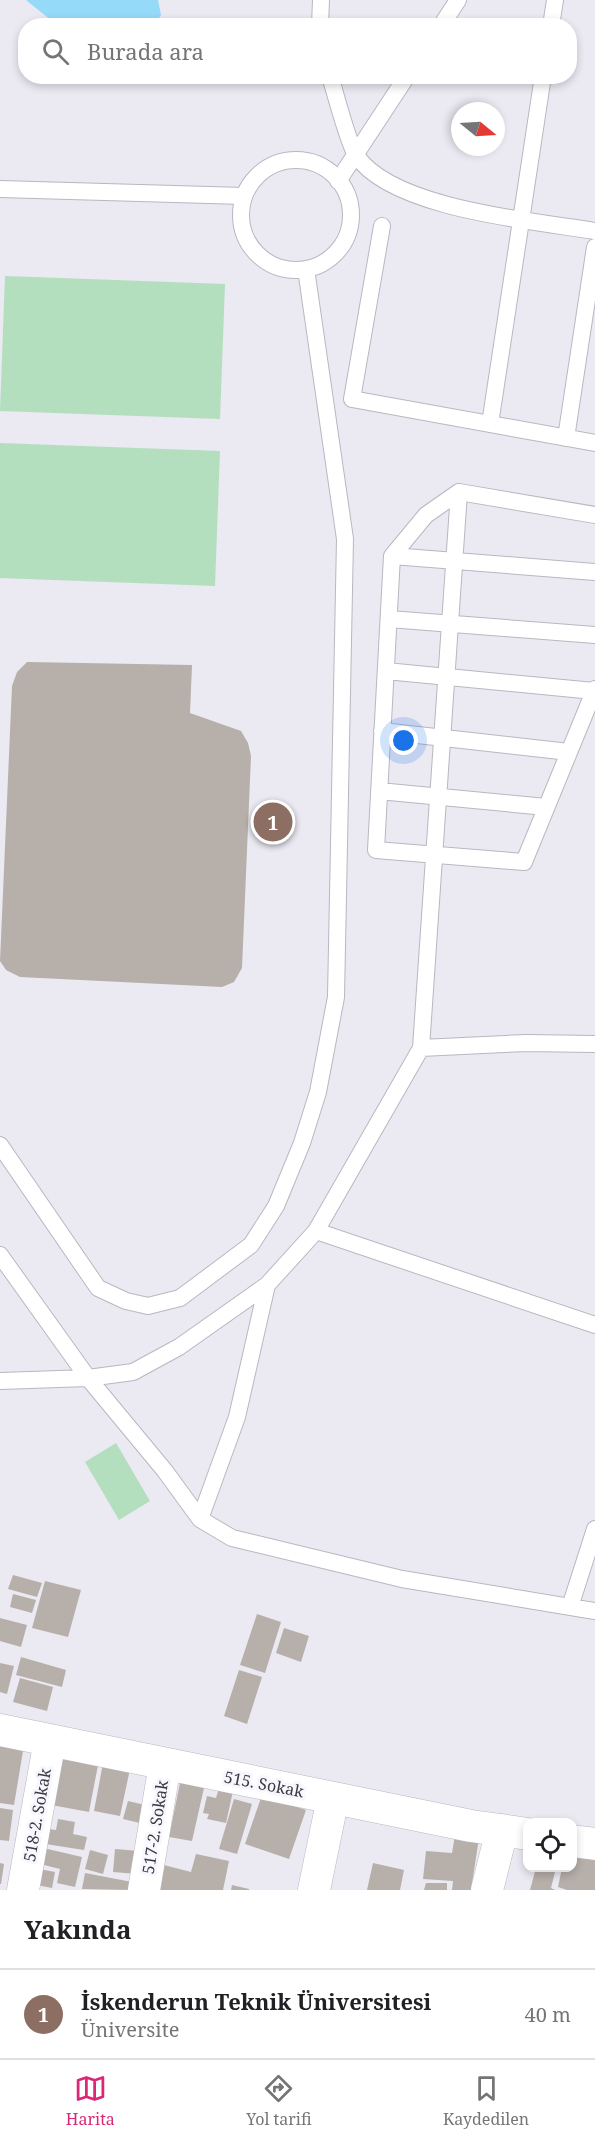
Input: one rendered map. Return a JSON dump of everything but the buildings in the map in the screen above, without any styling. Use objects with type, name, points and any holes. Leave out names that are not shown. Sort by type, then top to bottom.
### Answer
[{"type":"street","name":"515. Sokak","points":[[0,1730],[333,1798],[515,1832]]},
{"type":"street","name":"518-2. Sokak","points":[[23,1890],[50,1740]]},
{"type":"street","name":"517-2. Sokak","points":[[144,1890],[165,1764]]},
{"type":"street","points":[[314,1890],[333,1798]]},
{"type":"street","points":[[487,1890],[515,1832]]},
{"type":"street","points":[[577,1841],[595,1844]]},
{"type":"lane","points":[[320,18],[321,0]]},
{"type":"lane","points":[[446,18],[458,0]]},
{"type":"lane","points":[[552,18],[555,0]]},
{"type":"lane","points":[[333,84],[356,154],[378,177],[418,198],[595,231]]},
{"type":"lane","points":[[338,181],[402,84]]},
{"type":"lane","points":[[490,424],[542,84]]},
{"type":"lane","points":[[302,160],[319,165],[338,181],[345,190],[350,208],[350,226],[343,243],[332,257],[317,267],[280,269],[264,261],[251,248],[243,232],[240,214],[244,196],[253,180],[267,168],[284,161],[302,160]]},
{"type":"lane","points":[[0,189],[244,196]]},
{"type":"lane","points":[[382,226],[352,399],[595,443]]},
{"type":"lane","points":[[566,438],[595,247]]},
{"type":"lane","points":[[0,1145],[98,1287],[126,1301],[148,1306],[180,1298],[250,1245],[276,1206],[302,1143],[318,1092],[336,997],[345,539],[306,269]]},
{"type":"lane","points":[[386,671],[595,690],[524,861],[376,850],[392,556],[426,515],[459,492],[595,515]]},
{"type":"lane","points":[[0,1381],[88,1378],[133,1372],[179,1347],[267,1286],[316,1231],[421,1048],[459,492]]},
{"type":"lane","points":[[392,556],[595,572]]},
{"type":"lane","points":[[389,619],[595,635]]},
{"type":"lane","points":[[382,731],[569,752]]},
{"type":"lane","points":[[379,791],[546,807]]},
{"type":"lane","points":[[421,1048],[526,1043],[595,1044]]},
{"type":"lane","points":[[316,1231],[595,1325]]},
{"type":"lane","points":[[0,1254],[88,1378],[165,1471],[200,1519],[232,1538],[402,1579],[595,1611]]},
{"type":"lane","points":[[200,1519],[237,1417],[267,1286]]},
{"type":"lane","points":[[570,1607],[595,1529]]},
{"type":"green space","points":[[5,276],[225,284],[220,419],[0,411]]},
{"type":"green space","points":[[0,443],[220,451],[215,586],[0,578]]},
{"type":"green space","points":[[116,1443],[150,1501],[119,1520],[85,1462]]},
{"type":"water","points":[[26,0],[158,0],[161,15],[159,18],[48,18]]},
{"type":"place","name":"İskenderun Teknik Üniversitesi","points":[[273,822]]}]
